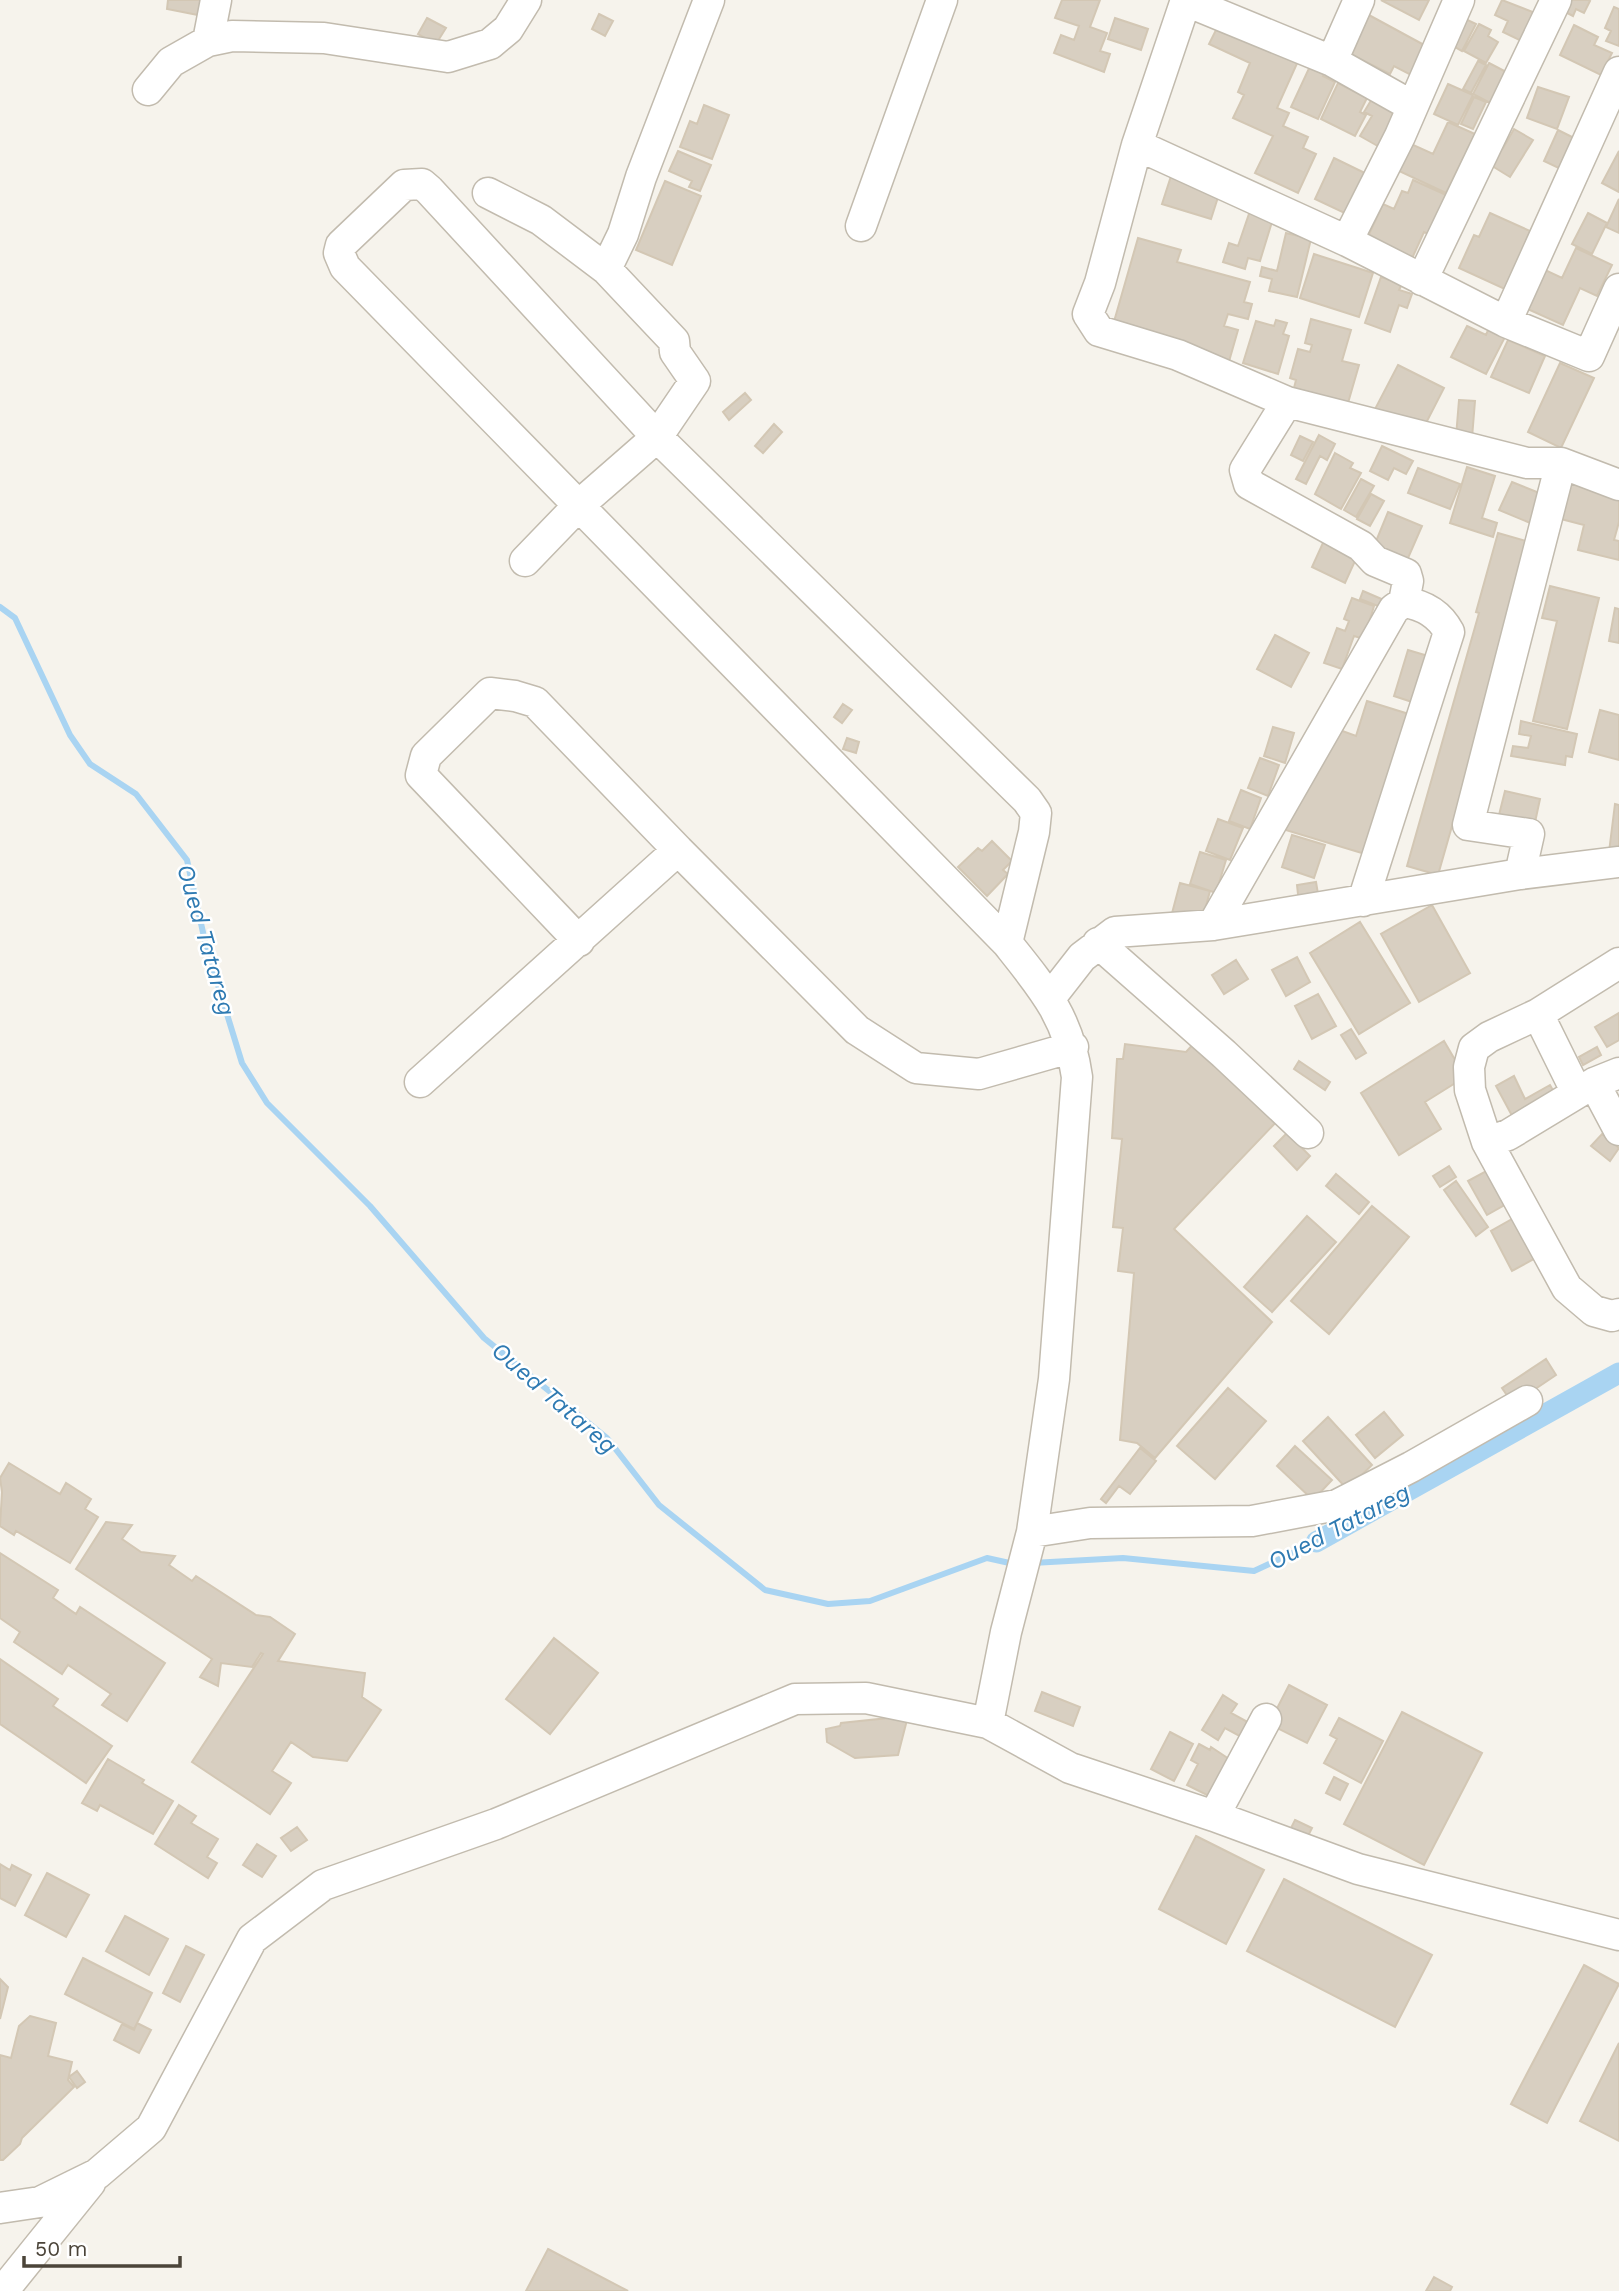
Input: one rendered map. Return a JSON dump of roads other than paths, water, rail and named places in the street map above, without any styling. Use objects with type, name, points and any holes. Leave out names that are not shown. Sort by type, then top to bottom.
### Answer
[{"type":"street","points":[[208,41],[216,0]]},
{"type":"street","points":[[148,90],[171,62],[208,41],[232,36],[324,38],[447,57],[490,44],[508,29],[526,0]]},
{"type":"street","points":[[606,270],[623,233],[641,177],[709,0]]},
{"type":"street","points":[[860,226],[942,0]]},
{"type":"street","points":[[1412,106],[1332,61],[1186,0],[1137,145],[1100,283],[1088,314],[1099,331],[1178,355],[1287,402],[1527,463],[1561,463],[1619,485]]},
{"type":"street","points":[[1332,61],[1359,0]]},
{"type":"street","points":[[1347,241],[1399,136],[1459,0]]},
{"type":"street","points":[[1422,280],[1556,0]]},
{"type":"street","points":[[1506,322],[1619,72]]},
{"type":"street","points":[[1137,145],[1347,241],[1506,322],[1589,356],[1619,289]]},
{"type":"street","points":[[988,1723],[1006,1632],[1032,1532],[1054,1378],[1077,1077],[1073,1047],[1050,998],[1007,943],[345,267],[339,253],[341,245],[404,184],[422,184],[429,190],[657,437],[1027,800],[1036,813],[1034,832],[1007,943]]},
{"type":"street","points":[[488,193],[541,220],[606,270],[674,341],[675,352],[695,381],[657,437],[578,506],[525,561]]},
{"type":"street","points":[[1287,402],[1245,470],[1249,484],[1362,547],[1375,561],[1406,573],[1408,581],[1404,602]]},
{"type":"street","points":[[1520,874],[1529,834],[1468,825],[1561,463]]},
{"type":"street","points":[[1213,925],[1394,609],[1404,602],[1414,603],[1443,620],[1450,632],[1363,901]]},
{"type":"street","points":[[579,941],[421,775],[426,755],[490,693],[515,695],[535,702],[857,1030],[916,1068],[979,1074],[1073,1047]]},
{"type":"street","points":[[420,1082],[678,850]]},
{"type":"street","points":[[1050,998],[1082,957],[1115,932],[1213,925],[1520,874],[1619,862]]},
{"type":"street","points":[[1098,943],[1224,1054],[1308,1133]]},
{"type":"street","points":[[1619,963],[1538,1014],[1489,1037],[1474,1048],[1469,1067],[1470,1090],[1487,1142],[1567,1288],[1594,1311],[1612,1316],[1619,1314]]},
{"type":"street","points":[[1538,1014],[1597,1083],[1619,1130]]},
{"type":"street","points":[[1487,1142],[1508,1135],[1597,1083]]},
{"type":"street","points":[[1032,1532],[1090,1523],[1252,1521],[1337,1506],[1527,1401]]},
{"type":"street","points":[[3,2291],[97,2174],[151,2128],[252,1939],[323,1885],[496,1824],[795,1699],[866,1698],[988,1723],[1070,1769],[1214,1816],[1358,1870],[1619,1935]]},
{"type":"street","points":[[1214,1816],[1266,1719]]},
{"type":"street","points":[[0,2208],[40,2202],[97,2174]]},
{"type":"waterway","name":"Oued Tatareg","points":[[0,607],[15,618],[70,735],[90,764],[136,794],[187,860],[206,946],[242,1063],[267,1103],[370,1206],[484,1338],[607,1438],[659,1505],[765,1590],[828,1604],[870,1601],[987,1558],[1014,1564]]},
{"type":"waterway","name":"Oued Tatareg","points":[[1316,1542],[1619,1373]]},
{"type":"waterway","name":"Oued Tatareg","points":[[1032,1563],[1123,1558],[1254,1571],[1316,1542]]}]
